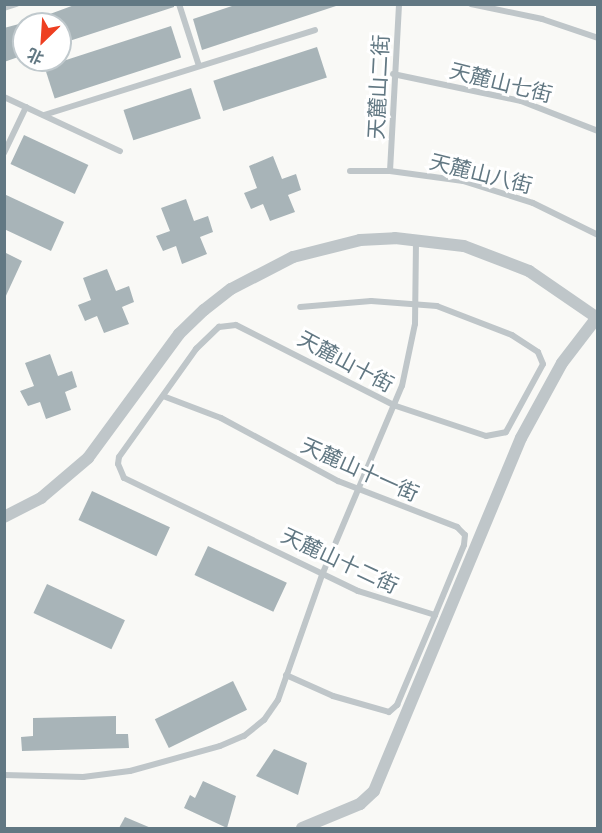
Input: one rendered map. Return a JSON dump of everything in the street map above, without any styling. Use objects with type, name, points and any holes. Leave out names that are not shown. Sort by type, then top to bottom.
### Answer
[{"type":"street","points":[[4,517],[41,498],[88,458],[179,334],[231,289],[261,271],[326,246],[360,240],[416,239],[464,246],[497,256],[559,289],[597,317],[562,363],[521,438],[374,791],[360,804],[302,828]]},
{"type":"lane","points":[[4,8],[16,4]]},
{"type":"lane","points":[[179,4],[199,66]]},
{"type":"lane","name":"天麓山二街","points":[[390,171],[393,74],[399,4]]},
{"type":"lane","points":[[471,4],[542,19],[597,38]]},
{"type":"lane","points":[[44,115],[315,30]]},
{"type":"lane","name":"天麓山七街","points":[[393,74],[521,101],[597,131]]},
{"type":"lane","points":[[4,97],[120,151]]},
{"type":"lane","points":[[4,153],[26,107]]},
{"type":"lane","name":"天麓山八街","points":[[350,171],[390,171],[463,181],[499,191],[567,218],[597,235]]},
{"type":"lane","points":[[4,775],[83,777],[130,771],[220,746],[244,736],[264,720],[278,700],[321,574],[396,406],[410,355],[417,303],[416,239]]},
{"type":"lane","name":"天麓山十街","points":[[163,396],[196,349],[227,324],[274,342],[396,406],[496,436],[506,432],[543,364],[538,352],[476,318],[417,303],[370,301],[300,307]]},
{"type":"lane","name":"天麓山十一街","points":[[163,396],[221,418],[357,489],[457,526],[465,535],[435,615]]},
{"type":"lane","name":"天麓山十二街","points":[[163,396],[119,457],[120,472],[124,478],[247,534],[321,574],[367,595],[435,615]]},
{"type":"lane","points":[[286,675],[342,699],[389,712],[397,705],[435,615]]},
{"type":"building","points":[[77,4],[174,4],[174,7],[72,40],[72,12],[55,12]]},
{"type":"building","points":[[238,4],[336,4],[336,6],[202,50],[193,19]]},
{"type":"building","points":[[12,26],[12,59],[4,62],[4,28]]},
{"type":"building","points":[[171,26],[181,57],[55,98],[46,72],[72,72],[72,58]]},
{"type":"building","points":[[317,47],[327,77],[223,111],[213,81]]},
{"type":"building","points":[[191,88],[201,118],[133,140],[123,110]]},
{"type":"building","points":[[24,135],[88,165],[75,194],[10,164]]},
{"type":"building","points":[[273,156],[282,179],[296,174],[301,190],[288,195],[295,212],[270,221],[263,204],[251,209],[244,193],[257,188],[249,166]]},
{"type":"building","points":[[4,194],[64,222],[51,251],[4,229]]},
{"type":"building","points":[[186,199],[194,221],[208,216],[213,232],[200,237],[207,254],[182,264],[176,246],[163,251],[156,236],[170,231],[161,208]]},
{"type":"building","points":[[4,252],[22,261],[4,300]]},
{"type":"building","points":[[107,269],[116,291],[129,286],[134,302],[122,307],[129,324],[104,333],[97,316],[85,321],[78,305],[91,300],[83,278]]},
{"type":"building","points":[[50,354],[58,376],[72,371],[77,387],[65,392],[71,410],[46,419],[40,402],[28,406],[20,391],[34,386],[25,363]]},
{"type":"building","points":[[92,491],[170,527],[156,556],[78,520]]},
{"type":"building","points":[[208,546],[287,583],[273,612],[194,575]]},
{"type":"building","points":[[47,584],[125,620],[111,649],[33,613]]},
{"type":"building","points":[[233,681],[247,710],[169,748],[155,719]]},
{"type":"building","points":[[116,716],[116,734],[128,734],[129,748],[22,751],[21,737],[33,736],[33,718]]},
{"type":"building","points":[[274,749],[307,763],[298,795],[256,776]]},
{"type":"building","points":[[203,781],[236,796],[227,828],[184,808],[190,795],[195,798]]},
{"type":"building","points":[[125,817],[151,828],[119,828]]}]
